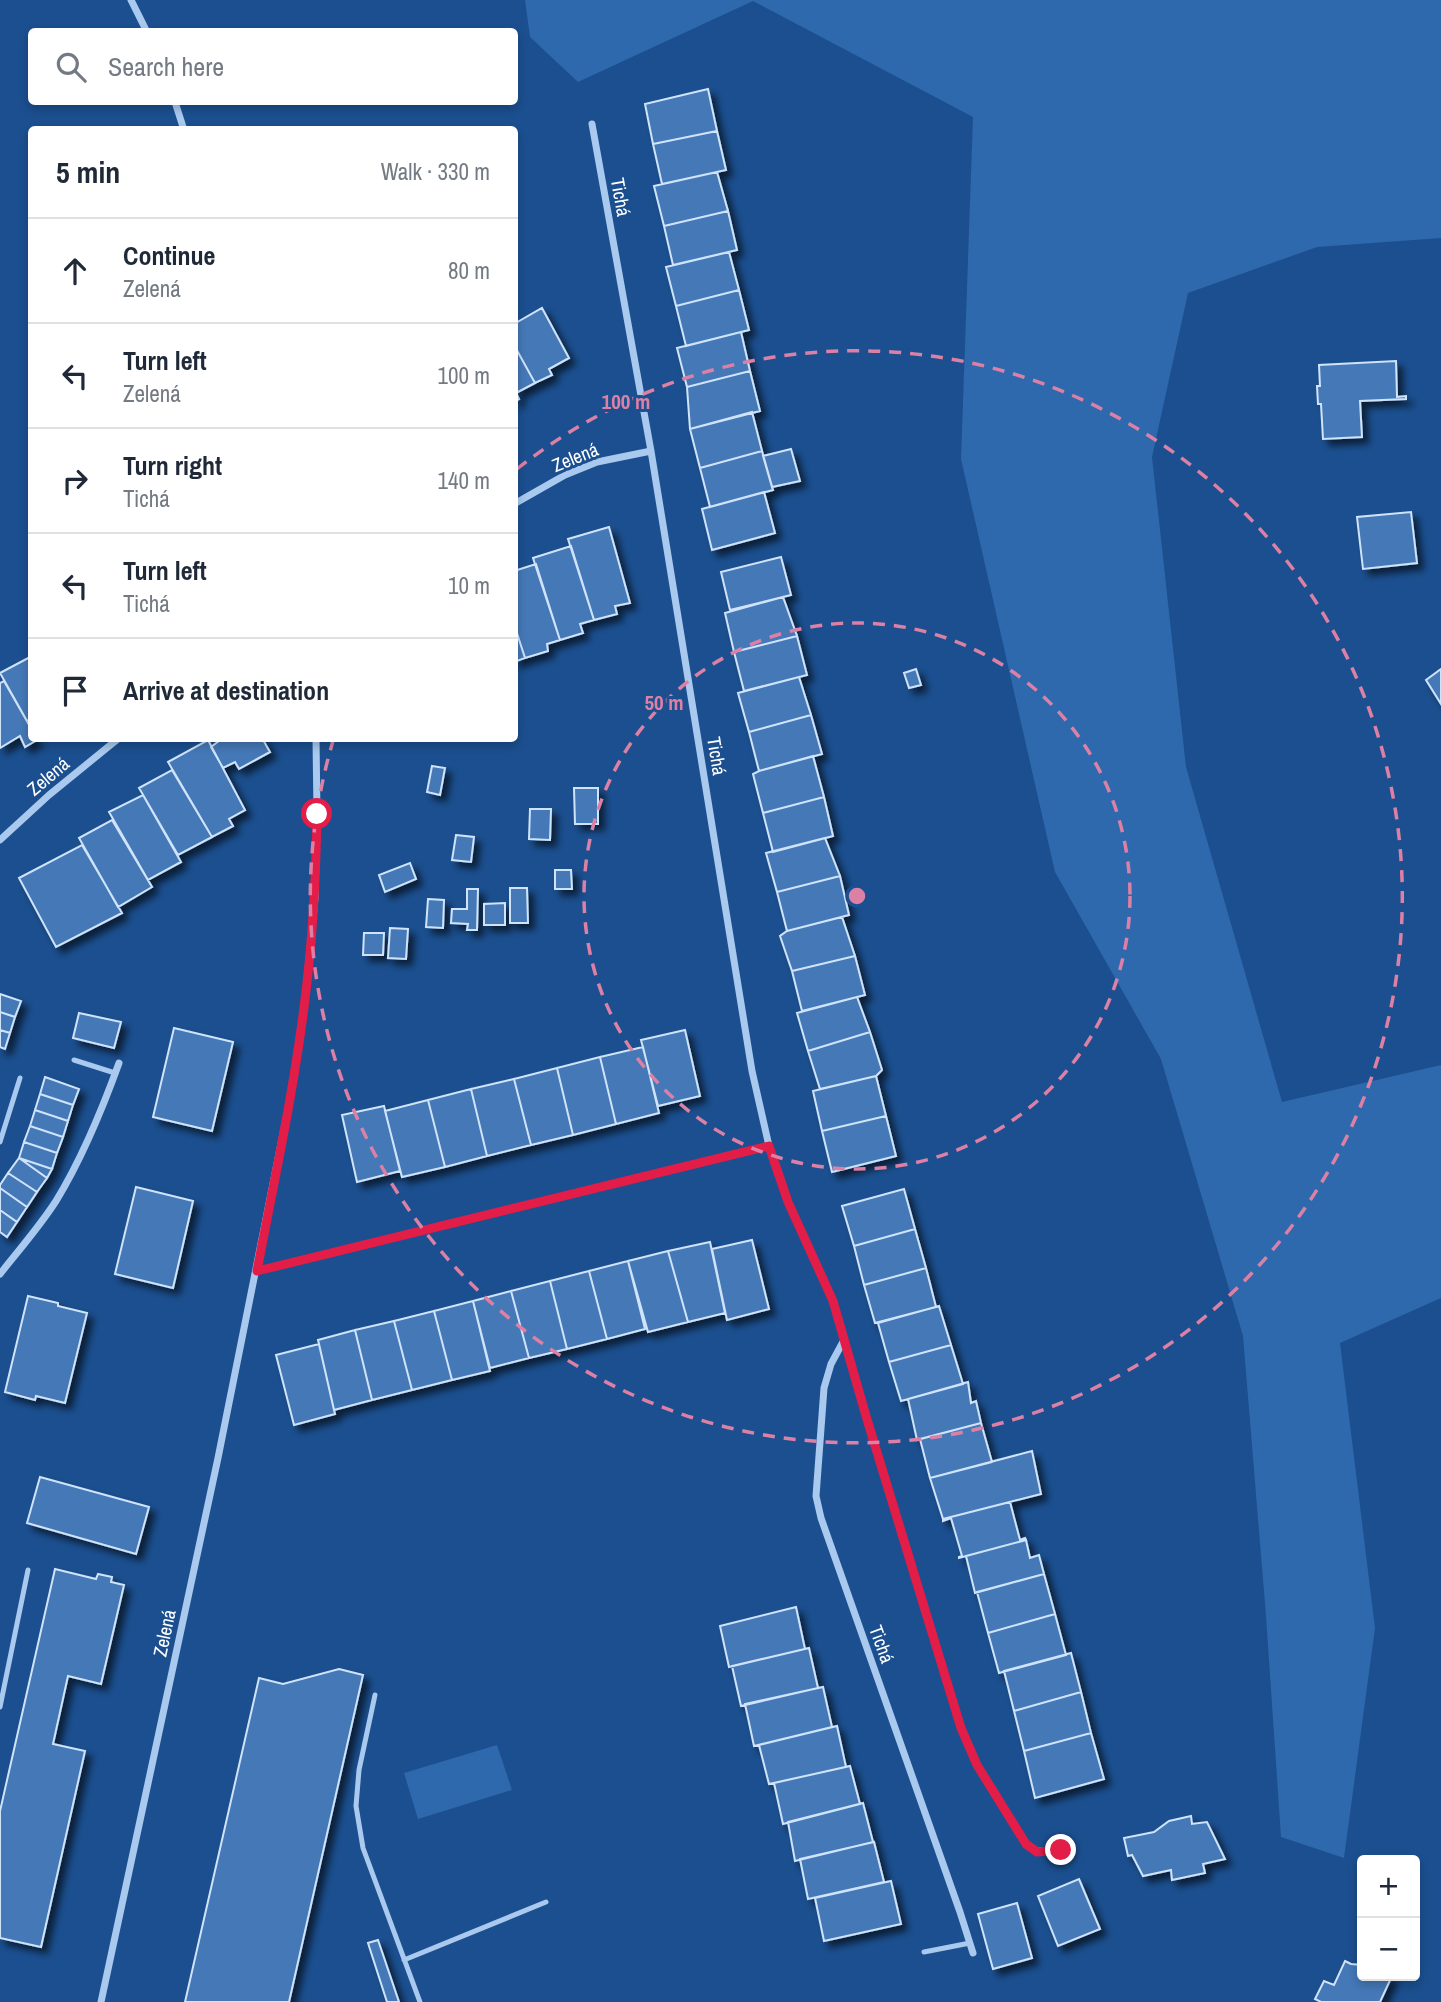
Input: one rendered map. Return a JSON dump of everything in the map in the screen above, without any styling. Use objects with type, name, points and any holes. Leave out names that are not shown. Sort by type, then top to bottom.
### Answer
[{"type":"street","points":[[131,0],[145,28]]},
{"type":"street","points":[[176,105],[183,126]]},
{"type":"street","name":"Tichá","points":[[592,124],[651,451],[752,1070],[769,1146],[793,1214],[833,1301],[961,1728],[977,1765],[1026,1844],[1037,1852],[1061,1850]]},
{"type":"street","name":"Zelená","points":[[518,502],[565,475],[597,462],[651,451]]},
{"type":"street","name":"Zelená","points":[[0,840],[49,795],[114,742]]},
{"type":"street","name":"Zelená","points":[[101,2002],[257,1271],[291,1094],[305,1000],[315,898],[316,742]]},
{"type":"street","points":[[0,1274],[55,1202],[79,1161],[104,1106],[119,1063]]},
{"type":"street","points":[[257,1271],[769,1146]]},
{"type":"street","name":"Tichá","points":[[844,1340],[831,1364],[824,1388],[817,1496],[821,1518],[972,1953]]},
{"type":"lane","points":[[74,1060],[115,1073]]},
{"type":"lane","points":[[0,1142],[20,1078]]},
{"type":"lane","points":[[0,1707],[28,1570]]},
{"type":"lane","points":[[375,1695],[359,1770],[356,1806],[363,1848],[420,2002]]},
{"type":"lane","points":[[404,1960],[546,1902]]},
{"type":"lane","points":[[924,1952],[970,1943]]},
{"type":"shaded area","points":[[525,0],[1441,0],[1441,238],[1317,247],[1188,293],[1152,457],[1186,767],[1282,1102],[1441,1065],[1441,1298],[1340,1343],[1375,1628],[1344,1858],[1281,1837],[1243,1336],[1161,1059],[1055,872],[961,459],[973,117],[753,1],[578,82],[530,37]]},
{"type":"shaded area","points":[[497,1745],[512,1790],[418,1819],[404,1773]]},
{"type":"building","points":[[708,89],[717,131],[653,144],[645,104]]},
{"type":"building","points":[[717,131],[726,170],[662,184],[653,144]]},
{"type":"building","points":[[717,172],[728,211],[664,226],[654,186]]},
{"type":"building","points":[[728,211],[737,250],[673,265],[664,226]]},
{"type":"building","points":[[729,252],[739,290],[676,306],[666,267]]},
{"type":"building","points":[[739,290],[749,330],[686,346],[676,306]]},
{"type":"building","points":[[542,308],[569,358],[549,369],[552,375],[535,383],[518,352],[518,322]]},
{"type":"building","points":[[741,332],[750,371],[687,387],[677,348]]},
{"type":"building","points":[[518,352],[535,383],[518,392]]},
{"type":"building","points":[[1396,361],[1397,397],[1406,396],[1406,399],[1360,401],[1362,437],[1323,439],[1317,386],[1320,386],[1319,365]]},
{"type":"building","points":[[750,371],[760,411],[690,429],[687,387]]},
{"type":"building","points":[[752,412],[762,451],[700,468],[690,429]]},
{"type":"building","points":[[791,449],[800,481],[772,487],[763,456]]},
{"type":"building","points":[[762,451],[773,490],[710,507],[700,468]]},
{"type":"building","points":[[764,492],[775,533],[712,550],[702,509]]},
{"type":"building","points":[[1411,512],[1417,563],[1363,569],[1357,517]]},
{"type":"building","points":[[609,527],[630,603],[615,606],[617,614],[594,620],[568,539]]},
{"type":"building","points":[[571,546],[594,620],[580,624],[583,633],[560,640],[533,558]]},
{"type":"building","points":[[781,557],[791,595],[730,610],[721,572]]},
{"type":"building","points":[[536,564],[560,640],[547,644],[548,651],[525,658],[518,636],[518,570]]},
{"type":"building","points":[[783,597],[797,636],[734,652],[725,613]]},
{"type":"building","points":[[518,636],[525,658],[518,661]]},
{"type":"building","points":[[797,636],[807,675],[744,691],[734,652]]},
{"type":"building","points":[[28,658],[27,721],[0,673]]},
{"type":"building","points":[[916,669],[921,685],[909,688],[904,673]]},
{"type":"building","points":[[1441,669],[1441,704],[1426,680]]},
{"type":"building","points":[[799,677],[811,715],[749,732],[738,693]]},
{"type":"building","points":[[4,681],[28,723],[28,742],[34,742],[25,747],[20,736],[0,748],[0,683]]},
{"type":"building","points":[[811,715],[822,754],[759,771],[749,732]]},
{"type":"building","points":[[209,742],[245,810],[229,819],[233,826],[212,837],[168,762]]},
{"type":"building","points":[[218,742],[264,742],[270,752],[239,769],[235,762],[223,768],[211,747]]},
{"type":"building","points":[[813,756],[824,797],[763,813],[753,774]]},
{"type":"building","points":[[432,766],[445,768],[440,795],[427,792]]},
{"type":"building","points":[[172,770],[212,837],[178,855],[139,788]]},
{"type":"building","points":[[574,788],[598,788],[598,824],[575,824]]},
{"type":"building","points":[[143,795],[181,862],[148,880],[109,812]]},
{"type":"building","points":[[824,797],[833,836],[773,852],[763,813]]},
{"type":"building","points":[[530,809],[551,809],[550,840],[529,839]]},
{"type":"building","points":[[112,820],[152,887],[118,907],[79,838]]},
{"type":"building","points":[[456,835],[474,837],[471,862],[452,860]]},
{"type":"building","points":[[825,838],[840,876],[777,892],[766,853]]},
{"type":"building","points":[[82,845],[122,913],[56,947],[19,878]]},
{"type":"building","points":[[410,863],[416,879],[385,892],[379,875]]},
{"type":"building","points":[[555,870],[571,870],[572,889],[555,889]]},
{"type":"building","points":[[840,876],[849,915],[787,931],[777,892]]},
{"type":"building","points":[[510,888],[527,888],[528,923],[510,923]]},
{"type":"building","points":[[467,889],[478,889],[477,930],[467,930],[468,924],[451,923],[452,909],[467,909]]},
{"type":"building","points":[[428,899],[444,900],[443,928],[426,927]]},
{"type":"building","points":[[505,903],[505,925],[484,925],[484,904]]},
{"type":"building","points":[[842,917],[855,956],[792,971],[780,936],[787,931]]},
{"type":"building","points":[[390,928],[408,929],[406,959],[388,958]]},
{"type":"building","points":[[364,933],[384,933],[383,955],[363,955]]},
{"type":"building","points":[[855,956],[865,995],[802,1011],[792,971]]},
{"type":"building","points":[[0,994],[21,1001],[15,1017],[0,1012]]},
{"type":"building","points":[[857,997],[870,1032],[808,1051],[797,1013]]},
{"type":"building","points":[[0,1012],[15,1017],[10,1033],[0,1030]]},
{"type":"building","points":[[79,1013],[121,1022],[114,1048],[73,1038]]},
{"type":"building","points":[[174,1028],[233,1042],[212,1131],[153,1117]]},
{"type":"building","points":[[0,1030],[10,1033],[5,1049],[0,1047]]},
{"type":"building","points":[[685,1030],[700,1096],[658,1106],[641,1040]]},
{"type":"building","points":[[870,1032],[882,1070],[876,1076],[820,1089],[808,1051]]},
{"type":"building","points":[[643,1047],[659,1113],[616,1124],[600,1057]]},
{"type":"building","points":[[600,1057],[616,1124],[573,1135],[557,1068]]},
{"type":"building","points":[[557,1068],[573,1135],[531,1145],[514,1079]]},
{"type":"building","points":[[876,1076],[886,1116],[822,1131],[813,1091]]},
{"type":"building","points":[[45,1077],[79,1089],[73,1105],[40,1094]]},
{"type":"building","points":[[514,1079],[531,1145],[487,1156],[471,1089]]},
{"type":"building","points":[[471,1089],[487,1156],[445,1167],[428,1100]]},
{"type":"building","points":[[40,1094],[73,1105],[68,1121],[35,1110]]},
{"type":"building","points":[[428,1100],[445,1167],[402,1177],[385,1111]]},
{"type":"building","points":[[384,1106],[400,1171],[357,1182],[342,1115]]},
{"type":"building","points":[[35,1110],[68,1121],[63,1137],[30,1126]]},
{"type":"building","points":[[886,1116],[896,1156],[832,1172],[822,1131]]},
{"type":"building","points":[[30,1126],[63,1137],[57,1153],[24,1142]]},
{"type":"building","points":[[24,1142],[57,1153],[52,1169],[19,1158]]},
{"type":"building","points":[[19,1158],[47,1178],[37,1192],[8,1173]]},
{"type":"building","points":[[19,1158],[52,1169],[47,1178]]},
{"type":"building","points":[[8,1173],[37,1192],[27,1207],[0,1188]]},
{"type":"building","points":[[136,1187],[193,1201],[173,1288],[115,1274]]},
{"type":"building","points":[[0,1188],[27,1207],[17,1222],[0,1210]]},
{"type":"building","points":[[904,1189],[915,1229],[854,1246],[842,1206]]},
{"type":"building","points":[[0,1210],[17,1222],[7,1237],[0,1232]]},
{"type":"building","points":[[915,1229],[926,1268],[864,1285],[854,1246]]},
{"type":"building","points":[[752,1240],[769,1309],[727,1320],[712,1249]]},
{"type":"building","points":[[710,1242],[725,1313],[688,1322],[668,1251]]},
{"type":"building","points":[[668,1251],[688,1322],[648,1332],[628,1261]]},
{"type":"building","points":[[628,1261],[645,1329],[607,1339],[589,1271]]},
{"type":"building","points":[[926,1268],[936,1307],[875,1323],[864,1285]]},
{"type":"building","points":[[589,1271],[607,1339],[567,1349],[550,1281]]},
{"type":"building","points":[[550,1281],[567,1349],[529,1358],[511,1291]]},
{"type":"building","points":[[511,1291],[529,1358],[490,1368],[473,1301]]},
{"type":"building","points":[[28,1296],[87,1313],[65,1403],[36,1396],[35,1400],[5,1392]]},
{"type":"building","points":[[473,1301],[490,1371],[452,1380],[434,1311]]},
{"type":"building","points":[[939,1306],[951,1345],[889,1362],[878,1323]]},
{"type":"building","points":[[434,1311],[452,1380],[412,1390],[394,1321]]},
{"type":"building","points":[[394,1321],[412,1390],[372,1400],[355,1330]]},
{"type":"building","points":[[355,1330],[372,1400],[334,1410],[318,1340]]},
{"type":"building","points":[[319,1344],[335,1414],[294,1425],[276,1355]]},
{"type":"building","points":[[951,1345],[963,1384],[901,1401],[889,1362]]},
{"type":"building","points":[[968,1382],[971,1403],[976,1401],[981,1423],[917,1440],[908,1399]]},
{"type":"building","points":[[981,1423],[992,1462],[930,1478],[920,1439]]},
{"type":"building","points":[[1032,1451],[1041,1494],[943,1519],[930,1478]]},
{"type":"building","points":[[40,1477],[149,1507],[136,1554],[27,1523]]},
{"type":"building","points":[[1010,1502],[1020,1540],[1026,1540],[959,1558],[962,1556],[951,1518],[943,1519]]},
{"type":"building","points":[[1026,1540],[1030,1558],[1039,1555],[1044,1574],[975,1593],[966,1556]]},
{"type":"building","points":[[55,1569],[96,1579],[98,1574],[112,1577],[111,1582],[124,1585],[101,1684],[68,1676],[53,1744],[85,1751],[41,1947],[0,1938],[0,1811]]},
{"type":"building","points":[[1044,1574],[1055,1614],[988,1633],[977,1592]]},
{"type":"building","points":[[796,1607],[805,1649],[729,1667],[720,1626]]},
{"type":"building","points":[[1055,1614],[1066,1655],[999,1673],[988,1633]]},
{"type":"building","points":[[809,1648],[818,1688],[741,1706],[732,1666]]},
{"type":"building","points":[[1071,1653],[1081,1692],[1014,1711],[1004,1671]]},
{"type":"building","points":[[339,1669],[363,1675],[289,2002],[185,2002],[259,1678],[283,1684]]},
{"type":"building","points":[[823,1687],[832,1727],[754,1746],[745,1704]]},
{"type":"building","points":[[1081,1692],[1091,1733],[1024,1751],[1014,1711]]},
{"type":"building","points":[[837,1726],[846,1767],[769,1784],[759,1745]]},
{"type":"building","points":[[1091,1733],[1104,1779],[1035,1798],[1024,1751]]},
{"type":"building","points":[[850,1766],[860,1804],[783,1824],[774,1783]]},
{"type":"building","points":[[863,1803],[873,1842],[795,1861],[788,1822]]},
{"type":"building","points":[[1191,1816],[1192,1824],[1207,1822],[1225,1859],[1203,1864],[1205,1873],[1172,1880],[1171,1870],[1143,1876],[1132,1855],[1128,1856],[1124,1838],[1154,1832],[1169,1821]]},
{"type":"building","points":[[874,1842],[884,1882],[808,1899],[800,1859]]},
{"type":"building","points":[[1079,1879],[1100,1929],[1058,1946],[1038,1896]]},
{"type":"building","points":[[891,1881],[901,1924],[824,1941],[815,1898]]},
{"type":"building","points":[[1017,1903],[1032,1958],[993,1969],[978,1914]]},
{"type":"building","points":[[378,1940],[399,2002],[387,2002],[368,1943]]},
{"type":"building","points":[[1345,1961],[1357,1965],[1357,1981],[1390,1981],[1380,2002],[1321,2002],[1315,1999],[1324,1981],[1334,1985]]},
{"type":"route","points":[[317,814],[315,898],[305,1000],[291,1094],[257,1271],[769,1146],[788,1202],[833,1301],[961,1728],[977,1765],[1026,1844],[1037,1852],[1061,1850]]}]
